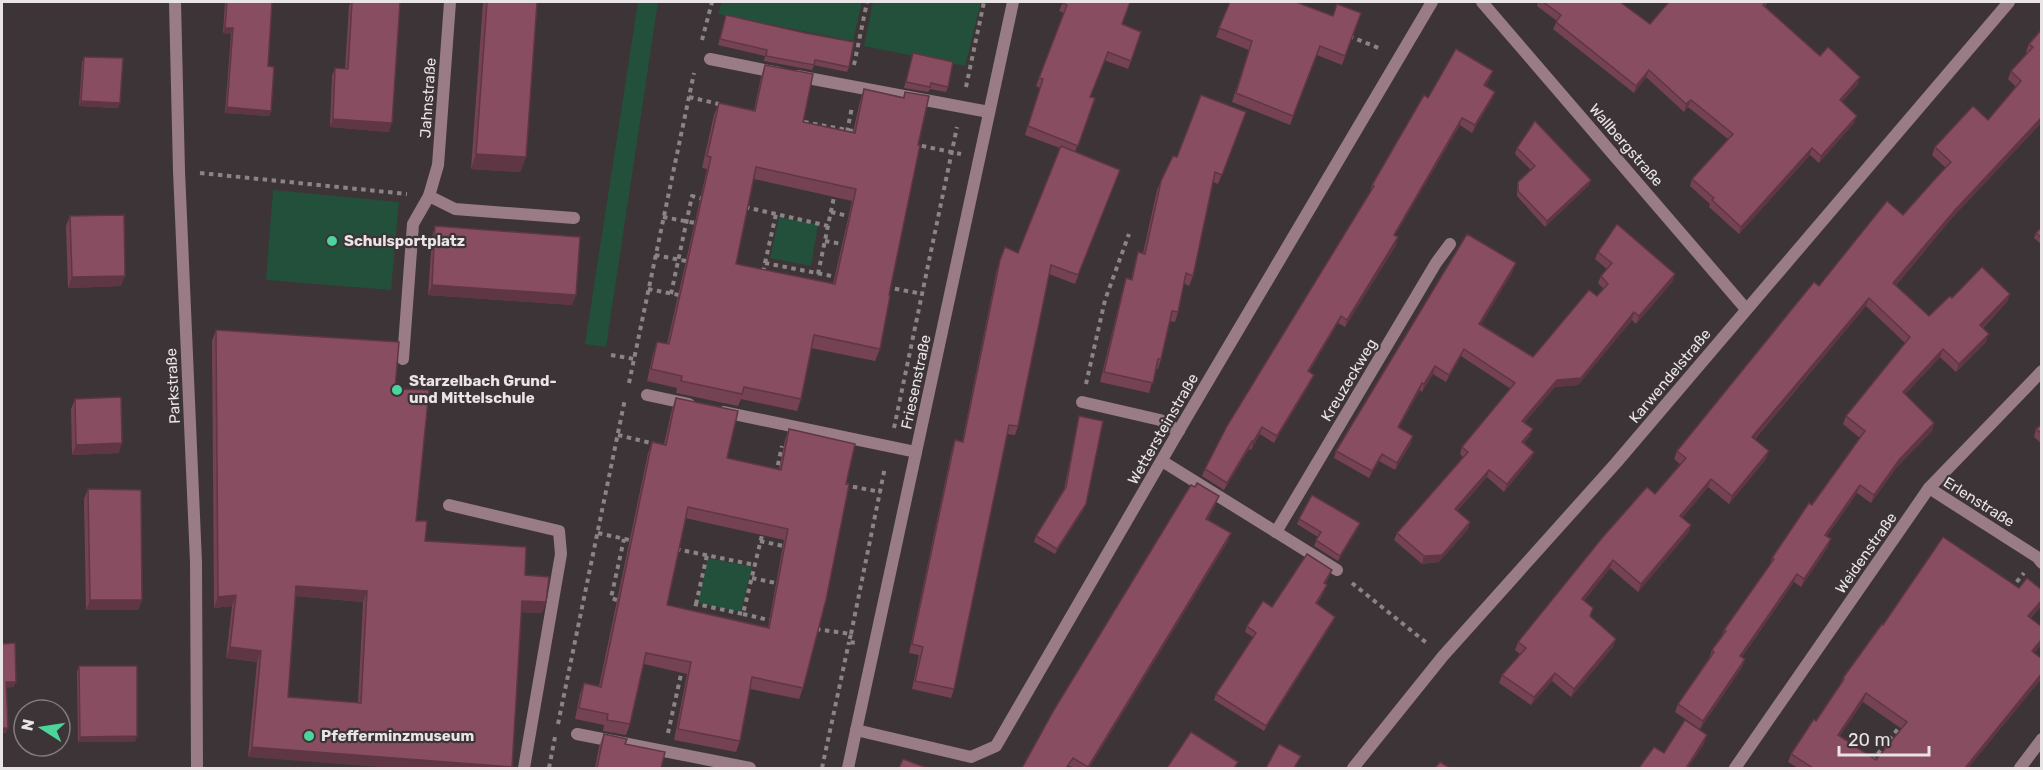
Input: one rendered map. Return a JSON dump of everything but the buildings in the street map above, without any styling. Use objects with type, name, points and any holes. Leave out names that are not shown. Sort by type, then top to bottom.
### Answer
[{"type":"street","name":"Parkstraße","points":[[175,2],[179,171],[196,562],[197,768]]},
{"type":"street","name":"Jahnstraße","points":[[403,359],[413,224],[429,196],[438,165],[450,2]]},
{"type":"street","name":"Friesenstraße","points":[[848,768],[1013,2]]},
{"type":"street","name":"Wettersteinstraße","points":[[856,730],[971,757],[994,749],[1432,2]]},
{"type":"street","name":"Wallbergstraße","points":[[1482,2],[1746,309]]},
{"type":"street","name":"Karwendelstraße","points":[[1353,768],[1443,656],[1616,463],[2009,2]]},
{"type":"street","points":[[710,59],[989,112]]},
{"type":"street","points":[[429,196],[455,209],[574,218]]},
{"type":"street","name":"Kreuzeckweg","points":[[1276,532],[1430,273],[1450,244]]},
{"type":"street","name":"Weidenstraße","points":[[1735,768],[1929,488],[2042,371]]},
{"type":"street","points":[[647,395],[916,452]]},
{"type":"street","points":[[1082,402],[1160,420],[1179,431]]},
{"type":"street","points":[[1162,461],[1337,570]]},
{"type":"street","name":"Erlenstraße","points":[[1929,488],[2039,560]]},
{"type":"street","points":[[449,505],[559,531],[561,554],[524,768]]},
{"type":"street","points":[[577,734],[750,768]]},
{"type":"street","points":[[2020,768],[2042,739]]},
{"type":"path","points":[[845,139],[867,2]]},
{"type":"path","points":[[822,768],[984,2]]},
{"type":"path","points":[[1348,36],[1400,57]]},
{"type":"path","points":[[689,97],[733,107]]},
{"type":"path","points":[[796,120],[859,132]]},
{"type":"path","points":[[804,128],[806,122]]},
{"type":"path","points":[[905,142],[980,158]]},
{"type":"path","points":[[179,171],[429,196]]},
{"type":"path","points":[[818,274],[835,189]]},
{"type":"path","points":[[671,294],[692,196],[713,201]]},
{"type":"path","points":[[734,205],[828,226]]},
{"type":"path","points":[[831,212],[848,216]]},
{"type":"path","points":[[763,275],[776,214]]},
{"type":"path","points":[[663,217],[695,223]]},
{"type":"path","points":[[1082,402],[1105,300],[1129,234]]},
{"type":"path","points":[[825,241],[842,244]]},
{"type":"path","points":[[655,255],[686,261]]},
{"type":"path","points":[[765,263],[846,279]]},
{"type":"path","points":[[785,277],[787,268]]},
{"type":"path","points":[[878,286],[949,300]]},
{"type":"path","points":[[648,289],[679,295]]},
{"type":"path","points":[[611,355],[634,359]]},
{"type":"path","points":[[618,435],[664,446]]},
{"type":"path","points":[[766,468],[788,472]]},
{"type":"path","points":[[774,480],[777,470]]},
{"type":"path","points":[[834,482],[906,498]]},
{"type":"path","points":[[743,614],[765,521]]},
{"type":"path","points":[[598,533],[645,543]]},
{"type":"path","points":[[617,600],[611,598],[624,539]]},
{"type":"path","points":[[760,541],[783,546]]},
{"type":"path","points":[[666,547],[755,565]]},
{"type":"path","points":[[693,615],[707,555]]},
{"type":"path","points":[[2007,594],[2039,560]]},
{"type":"path","points":[[1337,570],[1443,656]]},
{"type":"path","points":[[752,578],[776,583]]},
{"type":"path","points":[[696,604],[777,622]]},
{"type":"path","points":[[720,619],[722,610]]},
{"type":"path","points":[[756,627],[758,617]]},
{"type":"path","points":[[806,627],[851,634]]},
{"type":"path","points":[[849,642],[874,646]]},
{"type":"path","points":[[664,751],[684,661]]},
{"type":"path","points":[[1865,768],[1903,723]]},
{"type":"green space","points":[[638,2],[658,2],[606,347],[585,344]]},
{"type":"green space","points":[[722,2],[862,2],[853,41],[718,14]]},
{"type":"green space","points":[[873,2],[981,2],[965,66],[864,46]]},
{"type":"green space","name":"Schulsportplatz","points":[[273,190],[399,202],[391,290],[266,280]]},
{"type":"green space","points":[[779,217],[818,225],[811,266],[770,258]]},
{"type":"green space","points":[[708,558],[752,567],[741,612],[698,603]]},
{"type":"place","name":"Schulsportplatz","points":[[332,241]]},
{"type":"place","name":"Starzelbach Grund- und Mittelschule","points":[[397,390]]},
{"type":"place","name":"Pfefferminzmuseum","points":[[309,736]]}]
